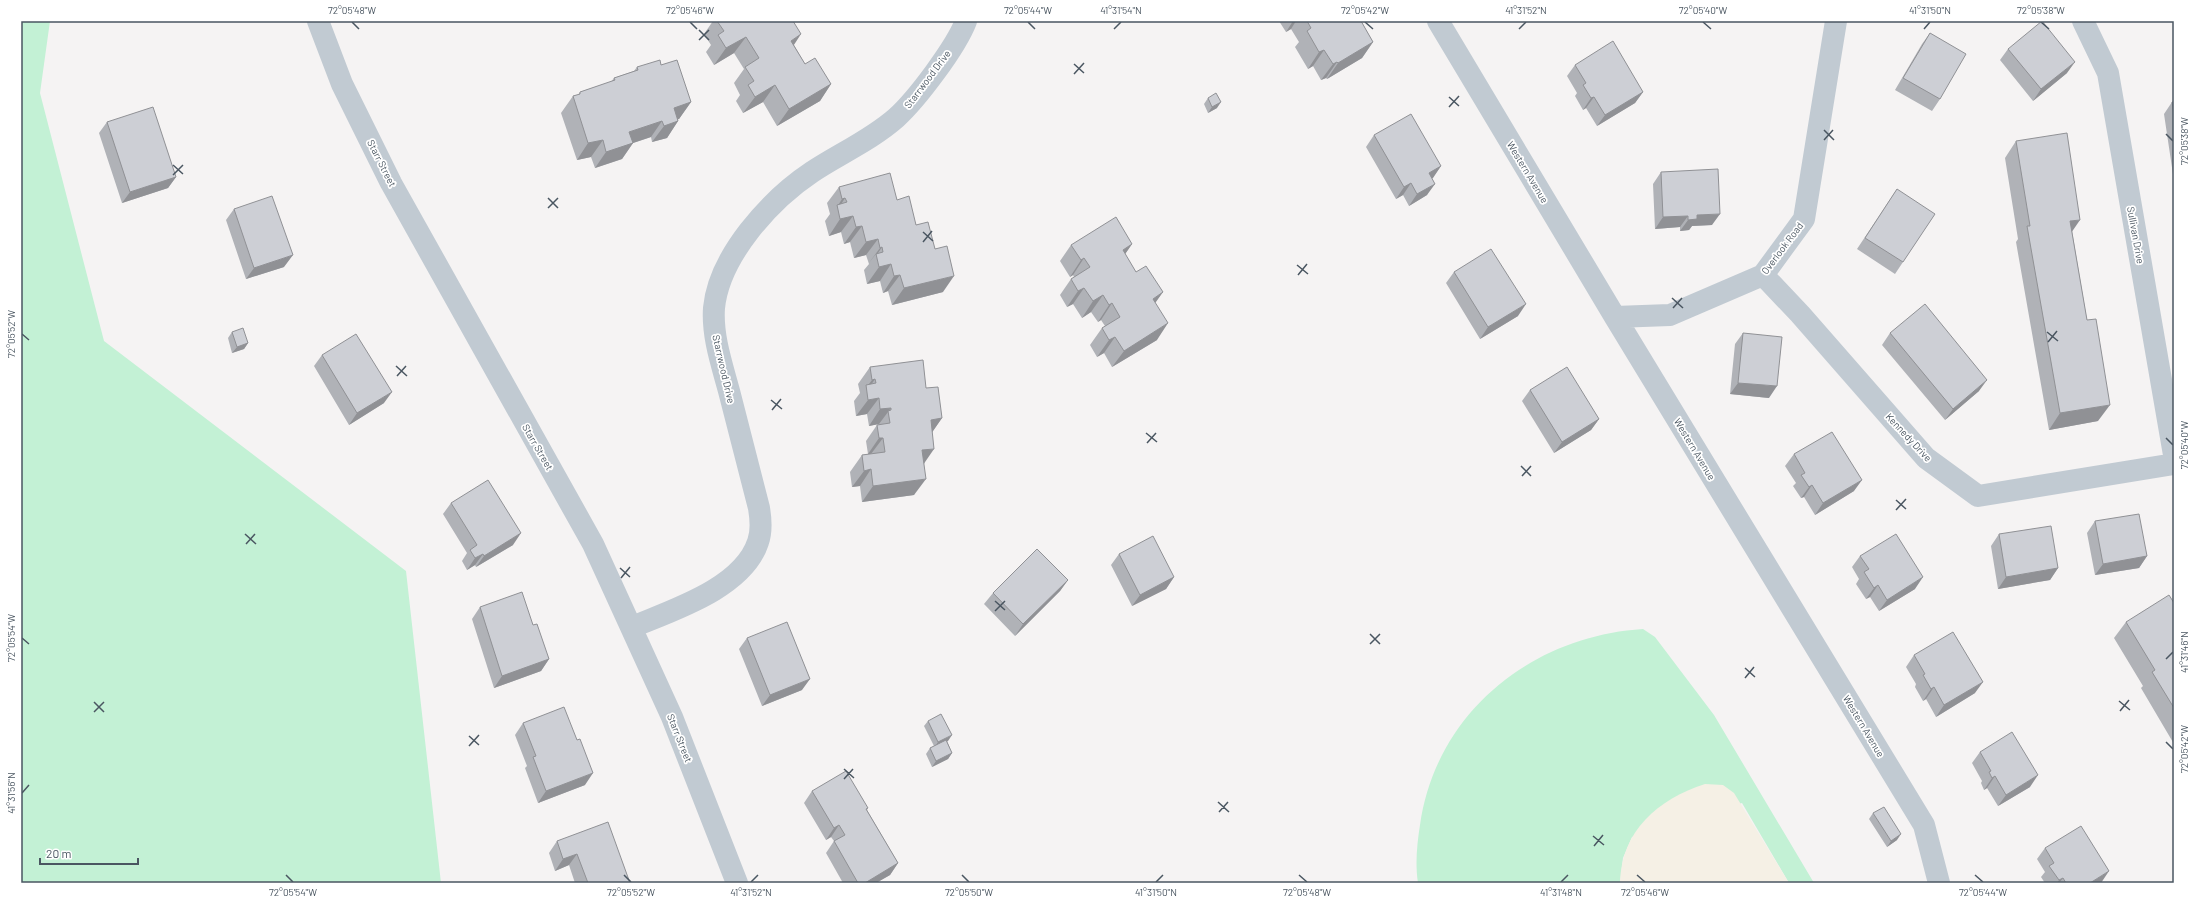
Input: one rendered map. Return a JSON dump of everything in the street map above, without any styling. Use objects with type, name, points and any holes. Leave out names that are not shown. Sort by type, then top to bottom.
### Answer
[{"type":"street","name":"Starr Street","points":[[318,21],[342,84],[391,183],[593,544],[672,717],[737,883]]},
{"type":"street","name":"Starrwood Drive","points":[[632,627],[679,607],[731,578],[747,562],[758,542],[761,523],[759,508],[716,333],[714,309],[720,285],[735,253],[758,220],[796,184],[888,125],[903,111],[917,96],[961,33],[966,21]]},
{"type":"street","name":"Western Avenue","points":[[1438,21],[1924,825],[1939,883]]},
{"type":"street","name":"Overlook Road","points":[[1615,316],[1670,315],[1763,275],[1804,219],[1836,21]]},
{"type":"street","name":"Sullivan Drive","points":[[2082,21],[2108,73],[2174,455]]},
{"type":"street","name":"Kennedy Drive","points":[[1763,275],[1800,314],[1926,458],[1978,496],[2174,464]]},
{"type":"green space","points":[[21,21],[50,21],[40,93],[104,341],[406,571],[441,883],[21,883]]},
{"type":"green space","points":[[1643,629],[1655,637],[1714,715],[1814,883],[1789,883],[1742,803],[1632,837],[1623,858],[1620,883],[1418,883],[1418,839],[1430,784],[1446,748],[1468,715],[1496,687],[1528,664],[1564,647],[1602,635]]},
{"type":"sand","points":[[1705,784],[1723,785],[1734,793],[1789,883],[1620,883],[1622,864],[1627,848],[1635,833],[1645,820],[1672,798]]},
{"type":"building","points":[[717,21],[793,21],[801,34],[791,41],[805,64],[815,58],[831,84],[789,109],[775,85],[755,97],[748,85],[754,81],[745,67],[759,58],[746,37],[726,48],[718,35],[724,31]]},
{"type":"building","points":[[1307,21],[1361,21],[1373,42],[1338,63],[1333,64],[1324,50],[1319,52],[1307,31],[1311,28]]},
{"type":"building","points":[[2042,21],[2075,62],[2041,89],[2008,49]]},
{"type":"building","points":[[1930,33],[1966,54],[1940,99],[1903,78]]},
{"type":"building","points":[[1613,41],[1643,92],[1605,115],[1594,97],[1591,98],[1583,85],[1586,83],[1575,65]]},
{"type":"building","points":[[660,60],[661,65],[677,60],[691,102],[674,108],[678,121],[664,126],[662,121],[629,132],[633,143],[606,152],[603,140],[588,143],[573,96],[580,94],[580,92],[615,80],[614,78],[638,70],[637,67]]},
{"type":"building","points":[[1216,93],[1221,102],[1212,107],[1208,98]]},
{"type":"building","points":[[2172,102],[2174,102],[2174,115]]},
{"type":"building","points":[[153,107],[176,177],[130,192],[107,122]]},
{"type":"building","points":[[1411,114],[1441,166],[1429,173],[1435,184],[1417,194],[1411,183],[1404,187],[1374,135]]},
{"type":"building","points":[[2067,133],[2080,220],[2070,221],[2087,320],[2096,319],[2110,405],[2060,413],[2027,226],[2030,226],[2016,141]]},
{"type":"building","points":[[1718,169],[1720,214],[1697,215],[1697,219],[1688,220],[1688,216],[1663,217],[1661,172]]},
{"type":"building","points":[[890,173],[897,200],[909,196],[916,225],[928,222],[935,249],[947,246],[954,276],[904,288],[900,275],[894,276],[891,264],[879,267],[876,254],[883,252],[882,247],[880,248],[878,239],[866,242],[862,226],[856,227],[853,216],[840,219],[837,205],[847,202],[845,198],[842,199],[839,187]]},
{"type":"building","points":[[1897,189],[1935,214],[1903,262],[1865,238]]},
{"type":"building","points":[[272,196],[293,255],[254,268],[234,209]]},
{"type":"building","points":[[1116,217],[1132,244],[1123,250],[1136,272],[1146,266],[1163,292],[1153,299],[1168,323],[1124,351],[1115,337],[1109,340],[1102,328],[1120,317],[1112,303],[1109,305],[1103,295],[1093,301],[1084,288],[1078,291],[1071,279],[1090,267],[1084,258],[1081,260],[1071,245]]},
{"type":"building","points":[[1491,249],[1526,304],[1488,327],[1454,272]]},
{"type":"building","points":[[1925,304],[1987,380],[1953,409],[1890,333]]},
{"type":"building","points":[[243,328],[248,343],[237,347],[232,332]]},
{"type":"building","points":[[1743,333],[1782,337],[1777,386],[1738,383]]},
{"type":"building","points":[[356,334],[392,392],[357,413],[322,355]]},
{"type":"building","points":[[923,360],[926,388],[938,387],[942,418],[931,420],[934,449],[922,450],[926,479],[873,486],[871,469],[864,471],[862,455],[885,452],[883,438],[879,438],[877,425],[890,423],[888,411],[891,410],[891,408],[880,409],[879,398],[868,400],[866,385],[876,383],[875,379],[872,380],[870,367]]},
{"type":"building","points":[[1567,367],[1599,419],[1562,442],[1530,390]]},
{"type":"building","points":[[1832,432],[1862,480],[1823,503],[1812,485],[1809,487],[1801,475],[1805,473],[1794,454]]},
{"type":"building","points":[[488,480],[521,533],[484,556],[483,554],[475,558],[470,550],[477,545],[451,503]]},
{"type":"building","points":[[2139,514],[2147,556],[2103,564],[2095,521]]},
{"type":"building","points":[[2051,526],[2058,568],[2006,577],[1999,534]]},
{"type":"building","points":[[1896,534],[1923,577],[1887,600],[1878,585],[1874,588],[1864,572],[1869,569],[1860,556]]},
{"type":"building","points":[[1153,536],[1174,577],[1140,595],[1119,554]]},
{"type":"building","points":[[1037,549],[1068,580],[1023,624],[993,593]]},
{"type":"building","points":[[522,592],[533,625],[537,624],[549,659],[502,676],[480,607]]},
{"type":"building","points":[[2169,595],[2174,603],[2174,708],[2152,672],[2155,670],[2126,622]]},
{"type":"building","points":[[787,622],[810,679],[770,695],[747,638]]},
{"type":"building","points":[[1953,632],[1983,682],[1944,705],[1934,687],[1931,689],[1923,675],[1925,674],[1914,655]]},
{"type":"building","points":[[564,707],[577,740],[580,739],[593,773],[546,791],[533,757],[536,756],[523,723]]},
{"type":"building","points":[[941,714],[952,735],[938,742],[928,721]]},
{"type":"building","points":[[2012,732],[2038,775],[2006,795],[1995,776],[1992,778],[1989,772],[1991,771],[1980,752]]},
{"type":"building","points":[[946,740],[952,753],[936,761],[930,748]]},
{"type":"building","points":[[846,771],[868,808],[866,809],[898,863],[865,883],[858,883],[834,841],[845,835],[839,825],[834,828],[812,791]]},
{"type":"building","points":[[1884,807],[1901,834],[1891,841],[1873,813]]},
{"type":"building","points":[[608,822],[630,883],[588,883],[577,854],[563,859],[557,841]]},
{"type":"building","points":[[2081,826],[2109,871],[2090,883],[2066,883],[2063,878],[2059,880],[2049,866],[2054,863],[2045,848]]}]
